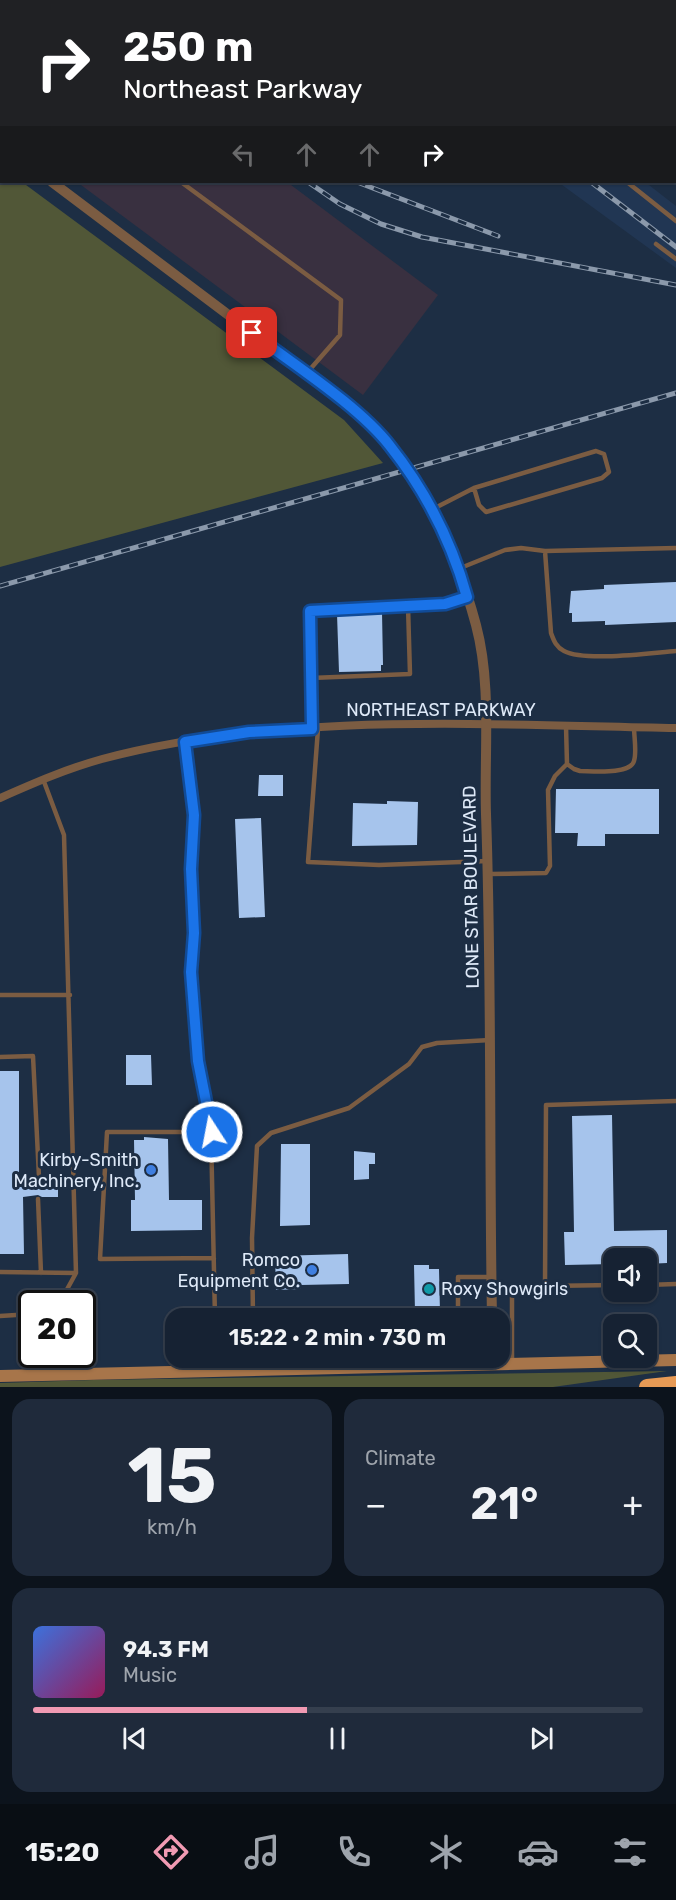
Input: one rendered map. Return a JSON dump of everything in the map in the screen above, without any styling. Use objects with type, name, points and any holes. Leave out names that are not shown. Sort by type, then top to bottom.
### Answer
[{"type":"highway","points":[[647,1387],[676,1384]]},
{"type":"main road","points":[[512,1364],[676,1360]]},
{"type":"main road","points":[[0,1376],[216,1371],[232,1368]]},
{"type":"street","name":"LONE STAR BOULEVARD","points":[[53,183],[306,374],[368,424],[390,445],[432,510],[458,569],[483,659],[488,861],[492,1308]]},
{"type":"street","name":"NORTHEAST PARKWAY","points":[[0,798],[43,779],[103,759],[185,742],[249,732],[391,725],[676,728]]},
{"type":"lane","points":[[182,183],[341,300],[340,335],[306,374]]},
{"type":"lane","points":[[628,183],[676,221]]},
{"type":"lane","points":[[656,244],[676,259]]},
{"type":"lane","points":[[432,510],[474,488],[596,451],[604,454],[609,472],[602,478],[486,512],[479,505],[474,488]]},
{"type":"lane","points":[[458,569],[505,550],[521,548],[544,551],[676,548]]},
{"type":"lane","points":[[544,551],[551,633],[555,644],[560,648],[585,656],[676,651]]},
{"type":"lane","points":[[467,597],[445,604],[310,611],[311,678],[315,729],[308,862],[379,865],[488,861]]},
{"type":"lane","points":[[311,678],[410,674],[408,606]]},
{"type":"lane","points":[[488,874],[546,873],[550,866],[548,790],[555,776],[567,764],[566,726]]},
{"type":"lane","points":[[567,764],[580,771],[625,770],[634,760],[634,727]]},
{"type":"lane","points":[[185,742],[194,815],[191,869],[194,933],[192,984],[198,1061],[212,1132],[215,1308]]},
{"type":"lane","points":[[43,779],[64,835],[76,1273],[67,1290]]},
{"type":"lane","points":[[0,995],[70,995]]},
{"type":"lane","points":[[253,1308],[252,1238],[256,1146],[271,1133],[349,1108],[409,1064],[422,1047],[437,1043],[490,1040]]},
{"type":"lane","points":[[0,1057],[33,1056],[39,1177]]},
{"type":"lane","points":[[545,1286],[546,1105],[676,1101]]},
{"type":"lane","points":[[212,1132],[107,1132],[100,1259],[214,1258]]},
{"type":"lane","points":[[38,1199],[41,1273]]},
{"type":"lane","points":[[0,1272],[76,1273]]},
{"type":"lane","points":[[458,1308],[458,1277],[491,1277]]},
{"type":"lane","points":[[657,1285],[676,1284]]},
{"type":"lane","points":[[512,1364],[512,1295],[545,1286],[603,1285]]},
{"type":"lane","points":[[0,1316],[18,1315]]},
{"type":"lane","points":[[50,1368],[50,1375]]},
{"type":"shaded area","points":[[78,183],[288,183],[438,295],[363,395]]},
{"type":"shaded area","points":[[559,183],[646,183],[676,206],[676,268]]},
{"type":"green space","points":[[0,183],[23,183],[344,420],[383,463],[0,567]]},
{"type":"green space","points":[[667,1371],[553,1387],[0,1387],[0,1383],[93,1380]]},
{"type":"building","points":[[676,582],[676,622],[605,625],[605,621],[572,622],[572,613],[569,613],[571,591],[604,589],[604,585]]},
{"type":"building","points":[[382,612],[383,665],[381,665],[381,671],[339,672],[337,614]]},
{"type":"building","points":[[259,775],[283,775],[283,796],[258,796]]},
{"type":"building","points":[[556,789],[659,789],[659,834],[605,834],[605,846],[577,846],[578,833],[555,833]]},
{"type":"building","points":[[387,801],[418,802],[417,845],[352,846],[353,803],[387,804]]},
{"type":"building","points":[[261,818],[265,917],[239,918],[235,819]]},
{"type":"building","points":[[126,1055],[151,1055],[152,1085],[126,1085]]},
{"type":"building","points":[[0,1071],[19,1071],[19,1178],[35,1178],[39,1181],[43,1178],[58,1178],[58,1197],[38,1195],[23,1197],[24,1254],[0,1254]]},
{"type":"building","points":[[612,1115],[614,1231],[667,1230],[667,1263],[657,1263],[657,1248],[603,1248],[603,1264],[565,1265],[564,1232],[574,1232],[572,1116]]},
{"type":"building","name":"Kirby-Smith Machinery, Inc.","points":[[144,1137],[168,1139],[169,1200],[202,1200],[202,1230],[131,1231],[131,1200],[135,1200],[134,1140],[144,1140]]},
{"type":"building","points":[[281,1144],[310,1144],[310,1225],[280,1226]]},
{"type":"building","points":[[354,1151],[375,1153],[375,1164],[369,1164],[369,1179],[354,1180]]},
{"type":"building","name":"Romco Equipment Co.","points":[[348,1254],[349,1284],[301,1285],[301,1289],[276,1290],[275,1256]]},
{"type":"building","name":"Roxy Showgirls","points":[[414,1265],[429,1265],[429,1269],[439,1269],[440,1308],[415,1308]]},
{"type":"railway","points":[[309,183],[340,204],[381,224],[422,237],[676,285]]},
{"type":"railway","points":[[360,183],[498,236]]},
{"type":"railway","points":[[592,183],[676,247]]},
{"type":"railway","points":[[0,586],[676,393]]},
{"type":"place","name":"Kirby-Smith Machinery, Inc.","points":[[151,1170]]},
{"type":"place","name":"Romco Equipment Co.","points":[[312,1270]]},
{"type":"place","name":"Roxy Showgirls","points":[[429,1289]]},
{"type":"route","points":[[212,1132],[198,1061],[191,972],[194,933],[191,869],[194,815],[185,742],[249,732],[312,729],[310,611],[445,604],[467,597],[463,581],[432,510],[390,445],[352,409],[252,333]]}]
